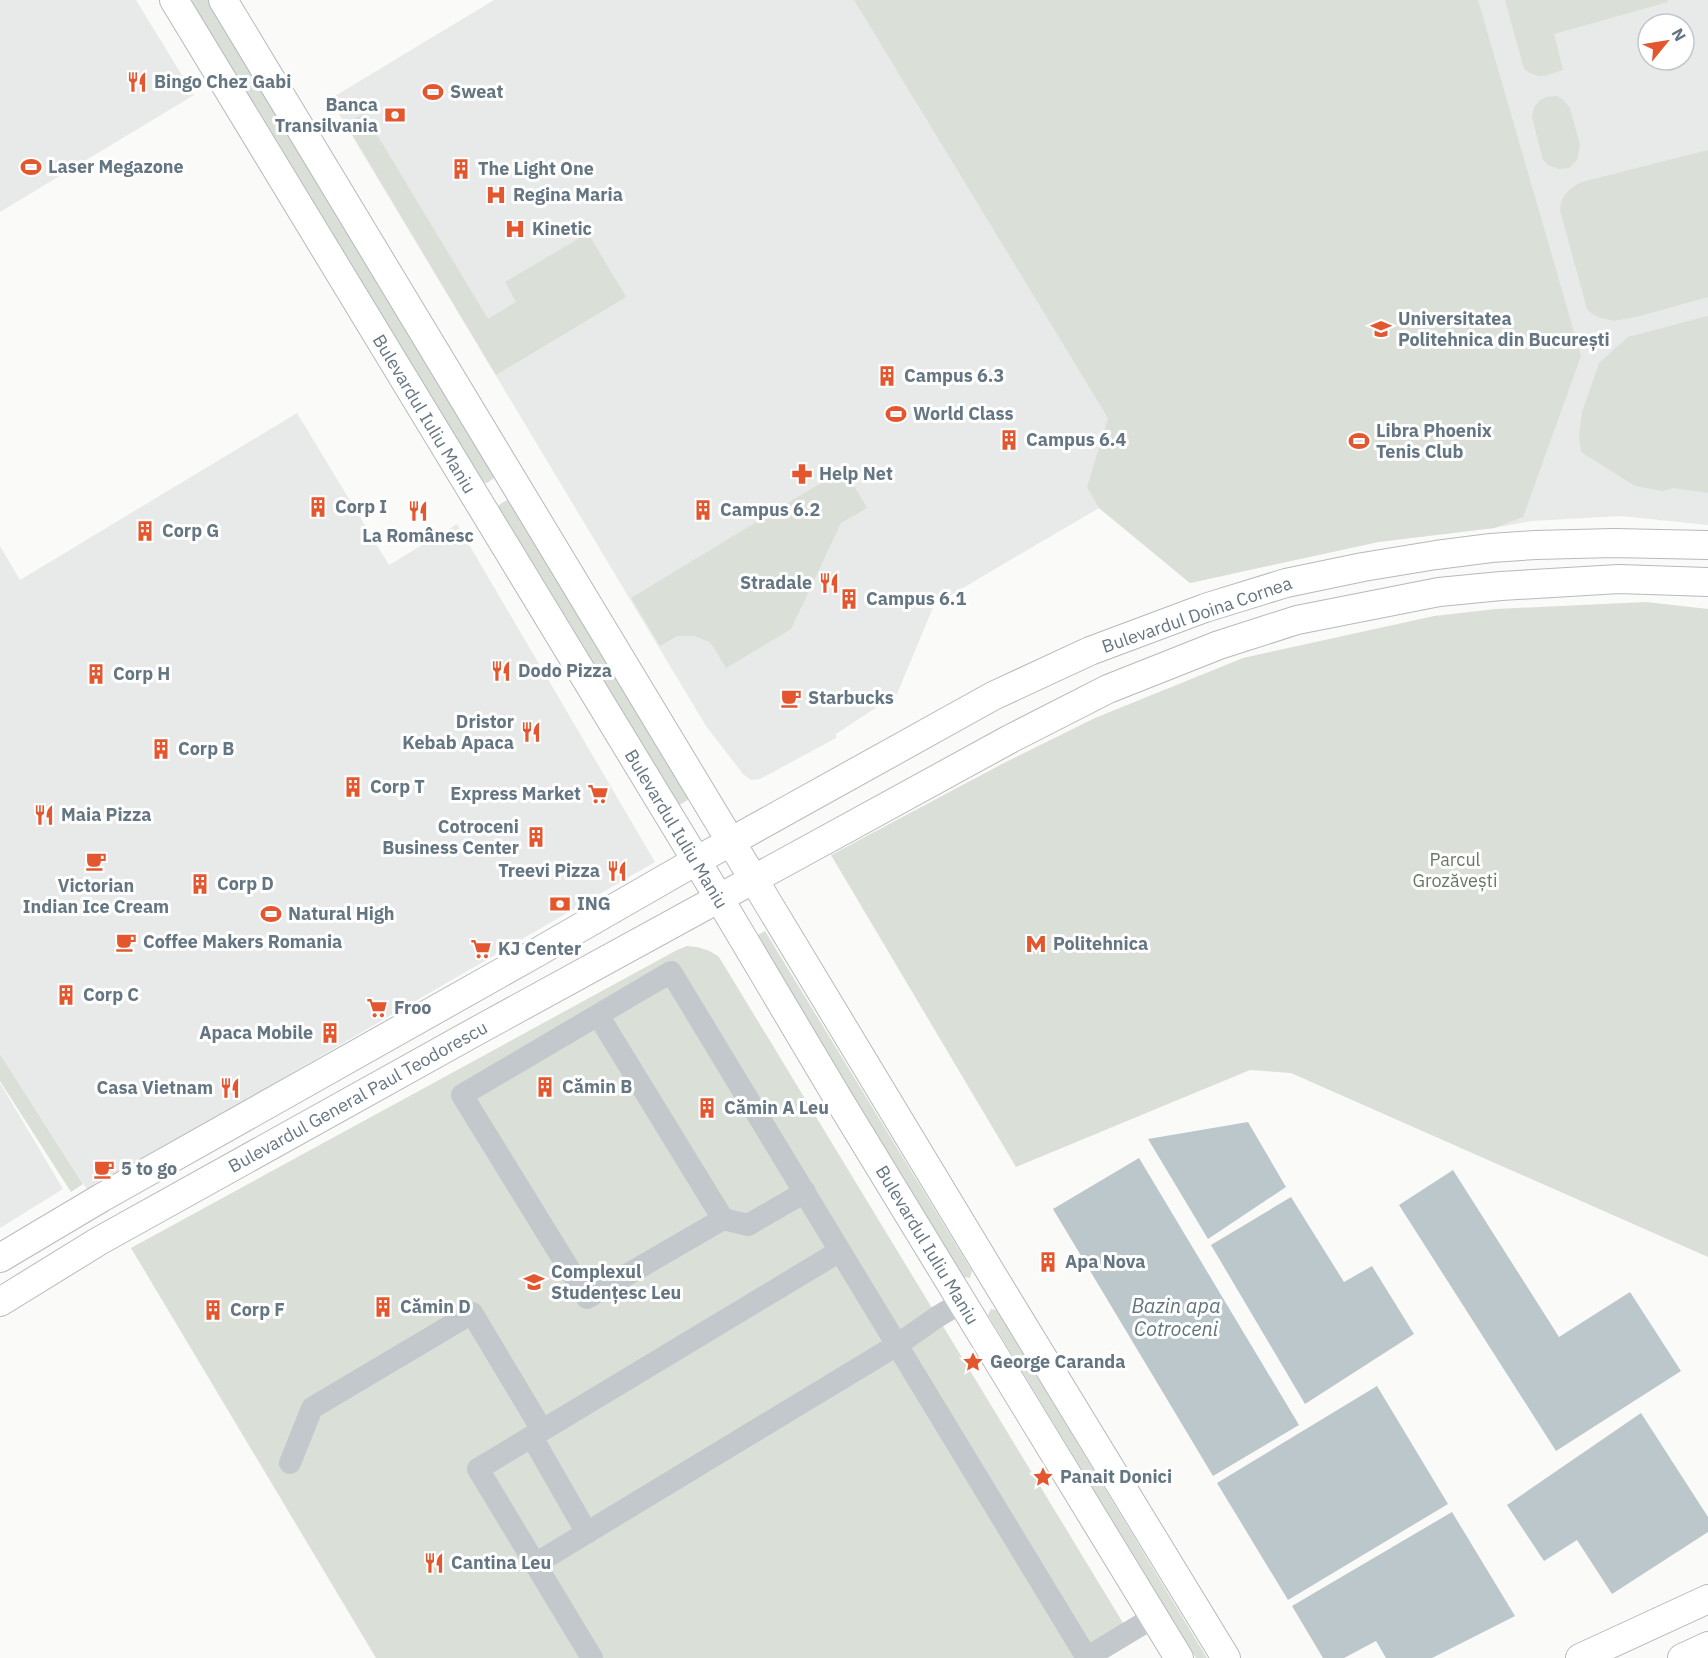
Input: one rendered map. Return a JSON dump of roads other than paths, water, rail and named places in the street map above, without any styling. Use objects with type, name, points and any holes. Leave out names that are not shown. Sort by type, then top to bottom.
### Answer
[{"type":"main road","name":"Bulevardul Iuliu Maniu","points":[[174,0],[1179,1658]]},
{"type":"main road","points":[[223,0],[1226,1658]]},
{"type":"main road","name":"Bulevardul Doina Cornea","points":[[696,861],[1014,686],[1101,647],[1205,608],[1286,583],[1363,567],[1491,548],[1614,543],[1708,545]]},
{"type":"main road","name":"Bulevardul Doina Cornea","points":[[719,898],[1010,739],[1108,689],[1219,645],[1297,620],[1439,592],[1501,586],[1619,579],[1708,582]]},
{"type":"main road","name":"Bulevardul General Paul Teodorescu","points":[[0,1258],[101,1198],[696,861]]},
{"type":"main road","name":"Bulevardul General Paul Teodorescu","points":[[0,1302],[99,1241],[719,898]]},
{"type":"main road","points":[[1580,1658],[1708,1599]]},
{"type":"main road","points":[[1682,1658],[1708,1646]]},
{"type":"street","points":[[805,1192],[748,1225],[723,1219],[587,1298],[462,1095],[671,972],[805,1192],[1087,1658],[1154,1617]]},
{"type":"street","points":[[598,1015],[723,1219]]},
{"type":"street","points":[[592,1658],[478,1469],[840,1251]]},
{"type":"street","points":[[535,1564],[897,1345],[962,1302]]},
{"type":"street","points":[[290,1463],[312,1408],[472,1313],[587,1533]]},
{"type":"water","points":[[1248,1122],[1286,1187],[1208,1239],[1148,1139]]},
{"type":"water","name":"Bazin apa Cotroceni","points":[[1139,1158],[1299,1425],[1213,1476],[1053,1209]]},
{"type":"water","points":[[1453,1170],[1559,1337],[1630,1292],[1681,1371],[1556,1451],[1399,1205]]},
{"type":"water","name":"Bazin apa Cotroceni","points":[[1291,1197],[1344,1282],[1372,1266],[1414,1334],[1305,1404],[1211,1245]]},
{"type":"water","points":[[1377,1386],[1448,1504],[1288,1600],[1217,1483]]},
{"type":"water","points":[[1641,1413],[1708,1517],[1708,1532],[1612,1594],[1577,1540],[1544,1561],[1507,1505]]},
{"type":"water","points":[[1452,1512],[1515,1616],[1432,1658],[1386,1658],[1376,1641],[1344,1658],[1323,1658],[1292,1606]]},
{"type":"place","name":"Bingo Chez Gabi","points":[[137,82]]},
{"type":"place","name":"Sweat","points":[[433,92]]},
{"type":"place","name":"Banca Transilvania","points":[[395,115]]},
{"type":"place","name":"Laser Megazone","points":[[31,167]]},
{"type":"place","name":"The Light One","points":[[461,169]]},
{"type":"place","name":"Regina Maria","points":[[496,195]]},
{"type":"place","name":"Kinetic","points":[[515,229]]},
{"type":"place","name":"Universitatea Politehnica din București","points":[[1381,329]]},
{"type":"place","name":"Campus 6.3","points":[[887,376]]},
{"type":"place","name":"World Class","points":[[896,414]]},
{"type":"place","name":"Campus 6.4","points":[[1009,440]]},
{"type":"place","name":"Libra Phoenix Tenis Club","points":[[1359,441]]},
{"type":"place","name":"Help Net","points":[[802,474]]},
{"type":"place","name":"Corp I","points":[[318,507]]},
{"type":"place","name":"Campus 6.2","points":[[703,510]]},
{"type":"place","name":"La Românesc","points":[[418,511]]},
{"type":"place","name":"Corp G","points":[[145,531]]},
{"type":"place","name":"Stradale","points":[[829,583]]},
{"type":"place","name":"Campus 6.1","points":[[849,599]]},
{"type":"place","name":"Dodo Pizza","points":[[501,671]]},
{"type":"place","name":"Corp H","points":[[96,674]]},
{"type":"place","name":"Starbucks","points":[[791,698]]},
{"type":"place","name":"Dristor Kebab Apaca","points":[[531,732]]},
{"type":"place","name":"Corp B","points":[[161,749]]},
{"type":"place","name":"Corp T","points":[[353,787]]},
{"type":"place","name":"Express Market","points":[[598,794]]},
{"type":"place","name":"Maia Pizza","points":[[44,815]]},
{"type":"place","name":"Cotroceni Business Center","points":[[536,837]]},
{"type":"place","name":"Victorian Indian Ice Cream","points":[[96,861]]},
{"type":"place","name":"Treevi Pizza","points":[[617,871]]},
{"type":"place","name":"Corp D","points":[[200,884]]},
{"type":"place","name":"ING","points":[[560,904]]},
{"type":"place","name":"Natural High","points":[[271,914]]},
{"type":"place","name":"Coffee Makers Romania","points":[[126,942]]},
{"type":"place","name":"Politehnica","points":[[1036,944]]},
{"type":"place","name":"KJ Center","points":[[481,949]]},
{"type":"place","name":"Corp C","points":[[66,995]]},
{"type":"place","name":"Froo","points":[[377,1008]]},
{"type":"place","name":"Apaca Mobile","points":[[330,1033]]},
{"type":"place","name":"Cămin B","points":[[545,1087]]},
{"type":"place","name":"Casa Vietnam","points":[[230,1088]]},
{"type":"place","name":"Cămin A Leu","points":[[707,1108]]},
{"type":"place","name":"5 to go","points":[[104,1169]]},
{"type":"place","name":"Apa Nova","points":[[1048,1262]]},
{"type":"place","name":"Complexul Studențesc Leu","points":[[534,1282]]},
{"type":"place","name":"Cămin D","points":[[383,1307]]},
{"type":"place","name":"Corp F","points":[[213,1310]]},
{"type":"place","name":"George Caranda","points":[[973,1362]]},
{"type":"place","name":"Panait Donici","points":[[1043,1477]]},
{"type":"place","name":"Cantina Leu","points":[[434,1563]]},
{"type":"park label","name":"Parcul Grozăvești","points":[[1455,870]]}]
